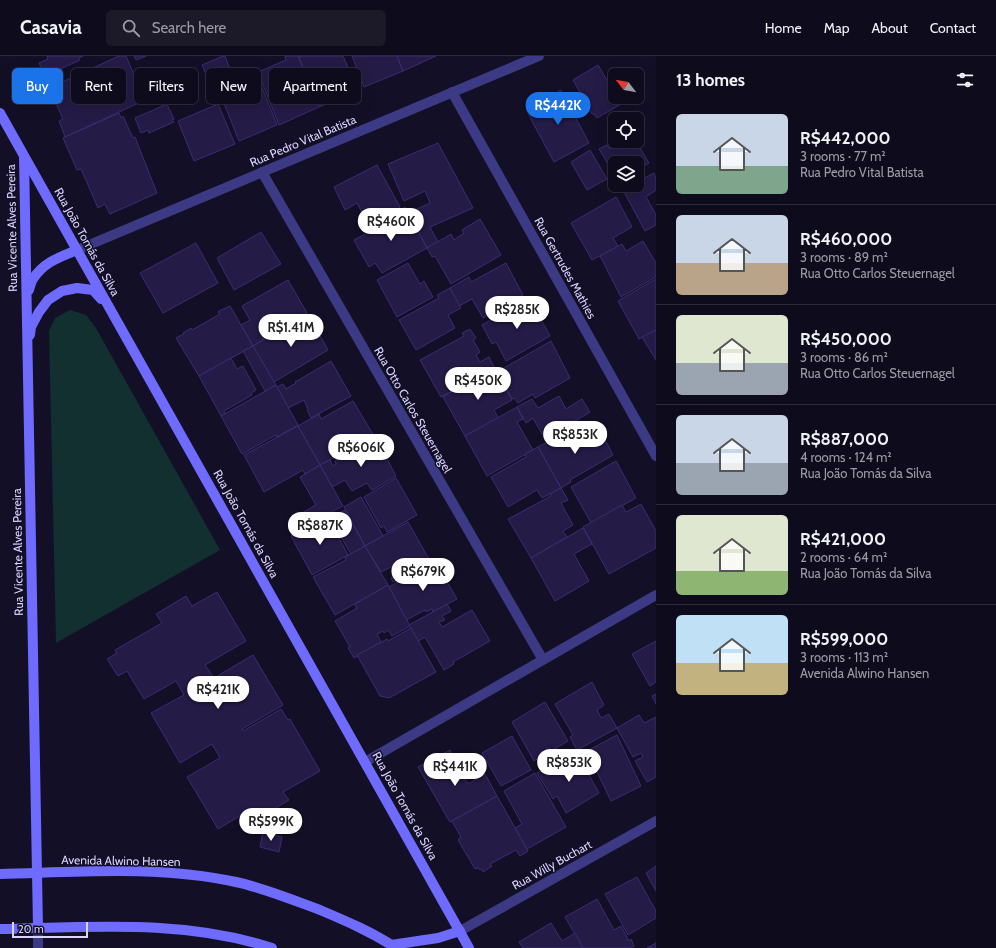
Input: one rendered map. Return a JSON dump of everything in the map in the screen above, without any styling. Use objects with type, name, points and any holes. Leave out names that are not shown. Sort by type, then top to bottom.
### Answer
[{"type":"street","name":"Rua Pedro Vital Batista","points":[[77,250],[539,56]]},
{"type":"street","name":"Rua Gertrudes Mathies","points":[[452,92],[656,456]]},
{"type":"street","name":"Rua João Tomás da Silva","points":[[0,113],[469,948]]},
{"type":"street","name":"Rua Vicente Alves Pereira","points":[[24,155],[38,948]]},
{"type":"street","name":"Rua Otto Carlos Steuernagel","points":[[262,172],[542,660]]},
{"type":"street","points":[[26,297],[33,279],[45,265],[60,256],[77,250]]},
{"type":"street","points":[[27,349],[31,327],[39,312],[48,300],[62,291],[77,288],[93,290],[108,306]]},
{"type":"street","points":[[365,762],[656,595]]},
{"type":"street","name":"Rua Willy Buchart","points":[[460,931],[656,821]]},
{"type":"street","name":"Avenida Alwino Hansen","points":[[0,874],[148,872],[196,876],[237,882],[274,893],[352,924],[394,946]]},
{"type":"street","points":[[0,929],[145,927],[182,930],[223,936],[251,941],[272,948]]},
{"type":"street","points":[[394,946],[438,938],[460,931]]},
{"type":"green space","points":[[70,310],[86,315],[96,328],[220,550],[56,643],[49,331],[55,318]]},
{"type":"building","points":[[47,56],[83,56],[79,58],[80,60],[62,68],[41,68],[39,63],[48,59]]},
{"type":"building","points":[[119,56],[126,56],[134,75],[134,104],[136,104],[65,137],[59,121],[63,119],[56,104],[63,104],[63,82],[71,78],[71,104],[126,104],[126,68],[93,68]]},
{"type":"building","points":[[134,56],[146,56],[136,60]]},
{"type":"building","points":[[225,56],[230,68],[206,68],[206,75],[202,65]]},
{"type":"building","points":[[285,56],[298,56],[303,68],[269,68],[269,100],[261,80],[261,71],[286,60]]},
{"type":"building","points":[[343,56],[348,68],[303,68],[299,57]]},
{"type":"building","points":[[352,56],[397,56],[403,71],[364,87],[361,79],[361,68],[357,68]]},
{"type":"building","points":[[397,56],[436,56],[403,71]]},
{"type":"building","points":[[598,65],[608,82],[608,104],[621,104],[597,118],[590,111],[581,117],[574,104],[583,98],[573,80]]},
{"type":"building","points":[[261,85],[277,125],[239,141],[224,104],[261,104]]},
{"type":"building","points":[[561,90],[589,143],[554,162],[526,110]]},
{"type":"building","points":[[167,104],[174,122],[149,133],[148,130],[141,133],[135,118]]},
{"type":"building","points":[[218,104],[235,144],[194,161],[178,121]]},
{"type":"building","points":[[271,104],[318,104],[319,107],[279,125]]},
{"type":"building","points":[[318,104],[326,104],[319,107]]},
{"type":"building","points":[[119,113],[121,118],[123,116],[133,138],[135,137],[157,193],[110,214],[105,204],[98,208],[81,169],[77,170],[63,138]]},
{"type":"building","points":[[438,143],[473,208],[430,227],[438,242],[427,248],[414,224],[422,220],[417,209],[430,203],[425,191],[404,201],[388,164]]},
{"type":"building","points":[[607,145],[610,149],[640,148],[649,163],[644,166],[644,156],[608,156],[608,164],[599,149]]},
{"type":"building","points":[[590,150],[607,179],[587,190],[571,162]]},
{"type":"building","points":[[377,165],[400,207],[398,208],[400,210],[373,226],[371,222],[368,224],[357,203],[345,210],[334,187]]},
{"type":"building","points":[[654,173],[656,178],[656,190],[646,197],[656,215],[656,225],[645,231],[624,192],[644,192],[644,178]]},
{"type":"building","points":[[616,197],[632,227],[613,238],[618,246],[592,260],[571,223]]},
{"type":"building","points":[[405,207],[427,248],[382,273],[375,263],[369,267],[354,240],[394,219],[392,215]]},
{"type":"building","points":[[480,219],[501,255],[451,284],[435,256],[432,257],[427,248],[451,234],[454,240],[464,233],[462,230]]},
{"type":"building","points":[[261,232],[281,264],[234,290],[217,258]]},
{"type":"building","points":[[643,241],[656,263],[656,277],[621,297],[600,256],[622,244],[626,251]]},
{"type":"building","points":[[196,243],[218,283],[163,313],[140,273]]},
{"type":"building","points":[[408,263],[420,284],[424,281],[433,297],[397,317],[377,280]]},
{"type":"building","points":[[506,263],[523,295],[483,318],[472,299],[459,306],[450,288],[469,277],[471,282]]},
{"type":"building","points":[[656,279],[656,330],[639,339],[618,301]]},
{"type":"building","points":[[288,280],[307,313],[262,339],[263,340],[253,346],[241,325],[250,320],[242,306]]},
{"type":"building","points":[[450,288],[461,308],[448,315],[455,328],[416,350],[399,320],[439,298],[437,295]]},
{"type":"building","points":[[529,298],[550,336],[506,361],[496,342],[492,344],[482,325]]},
{"type":"building","points":[[230,306],[253,346],[199,376],[176,338],[191,328],[192,330],[220,314],[218,312],[219,311]]},
{"type":"building","points":[[308,314],[328,350],[274,382],[253,346]]},
{"type":"building","points":[[470,329],[476,338],[473,340],[480,352],[476,355],[480,362],[489,357],[494,367],[441,397],[420,360],[464,336],[462,333]]},
{"type":"building","points":[[656,330],[656,360],[642,337]]},
{"type":"building","points":[[551,341],[570,378],[535,398],[533,394],[518,403],[514,398],[512,399],[497,372]]},
{"type":"building","points":[[253,346],[276,385],[265,391],[243,351]]},
{"type":"building","points":[[231,358],[237,369],[243,366],[256,390],[251,393],[252,395],[224,411],[225,414],[221,416],[199,376]]},
{"type":"building","points":[[331,361],[351,396],[311,418],[304,400],[288,408],[277,387],[283,384],[286,389]]},
{"type":"building","points":[[494,367],[512,400],[494,410],[498,418],[465,436],[443,397]]},
{"type":"building","points":[[276,385],[298,425],[277,437],[276,435],[242,454],[221,416]]},
{"type":"building","points":[[559,396],[566,409],[582,399],[590,412],[545,439],[533,418],[526,423],[517,407],[532,399],[538,408]]},
{"type":"building","points":[[353,401],[374,436],[320,465],[298,426],[319,414],[321,419]]},
{"type":"building","points":[[517,407],[523,419],[517,422],[533,450],[487,476],[465,436]]},
{"type":"building","points":[[298,426],[320,465],[305,474],[303,470],[264,492],[244,455]]},
{"type":"building","points":[[598,426],[613,455],[570,480],[571,482],[561,488],[538,447],[564,433],[569,442]]},
{"type":"building","points":[[376,438],[396,476],[372,490],[367,483],[352,491],[345,480],[332,487],[320,465],[330,460],[333,466],[336,464],[335,461]]},
{"type":"building","points":[[538,447],[561,488],[542,498],[537,490],[508,507],[491,477],[526,457],[525,454]]},
{"type":"building","points":[[616,461],[636,498],[591,523],[571,487]]},
{"type":"building","points":[[320,465],[343,506],[306,525],[300,514],[316,505],[300,477]]},
{"type":"building","points":[[396,478],[417,515],[387,532],[384,526],[381,528],[364,497]]},
{"type":"building","points":[[561,488],[568,500],[561,503],[573,525],[563,531],[567,537],[531,558],[508,519],[551,496],[550,494]]},
{"type":"building","points":[[361,497],[383,536],[365,546],[344,507]]},
{"type":"building","points":[[641,504],[656,531],[656,548],[609,574],[583,527],[622,505],[626,512]]},
{"type":"building","points":[[345,510],[365,546],[351,554],[330,518]]},
{"type":"building","points":[[327,516],[348,555],[312,575],[291,536]]},
{"type":"building","points":[[408,522],[430,561],[393,582],[391,578],[396,575],[391,567],[381,572],[365,546]]},
{"type":"building","points":[[583,528],[592,544],[574,554],[589,581],[555,601],[531,558]]},
{"type":"building","points":[[365,546],[388,585],[335,615],[313,577],[346,560],[345,557]]},
{"type":"building","points":[[435,561],[457,599],[433,612],[432,609],[426,612],[425,610],[406,620],[389,587]]},
{"type":"building","points":[[388,585],[410,626],[392,636],[388,630],[384,633],[383,631],[377,634],[381,642],[354,658],[348,648],[350,647],[335,621],[357,608],[355,604]]},
{"type":"building","points":[[217,592],[246,641],[205,665],[214,678],[253,655],[283,705],[242,729],[243,731],[281,709],[288,720],[290,719],[320,771],[283,792],[289,800],[257,819],[251,809],[218,829],[187,777],[220,758],[212,744],[180,763],[151,713],[184,695],[176,681],[144,699],[127,671],[118,676],[107,659],[117,653],[115,650],[162,623],[156,614],[186,596],[192,606]]},
{"type":"building","points":[[447,604],[451,611],[442,616],[445,620],[439,622],[442,627],[472,610],[490,641],[453,662],[454,664],[444,670],[425,637],[418,641],[409,625]]},
{"type":"building","points":[[411,628],[436,672],[389,698],[380,696],[357,655],[387,639],[388,641]]},
{"type":"building","points":[[656,641],[656,682],[650,686],[632,654]]},
{"type":"building","points":[[592,682],[604,705],[597,710],[601,718],[609,714],[617,728],[577,750],[570,737],[573,735],[555,704]]},
{"type":"building","points":[[656,694],[656,704],[652,696]]},
{"type":"building","points":[[545,702],[568,741],[534,761],[512,722]]},
{"type":"building","points":[[639,715],[644,723],[656,717],[656,777],[647,782],[635,761],[643,757],[641,753],[633,757],[617,728]]},
{"type":"building","points":[[617,735],[641,786],[611,801],[587,751]]},
{"type":"building","points":[[512,736],[531,770],[501,786],[482,753]]},
{"type":"building","points":[[450,750],[468,784],[485,774],[497,796],[450,822],[418,767]]},
{"type":"building","points":[[577,753],[599,793],[566,813],[557,796],[553,799],[537,773]]},
{"type":"building","points":[[535,773],[566,827],[527,849],[515,828],[522,824],[504,791]]},
{"type":"building","points":[[497,796],[528,851],[520,856],[516,850],[490,864],[492,866],[483,872],[482,869],[475,869],[458,840],[461,837],[452,821]]},
{"type":"building","points":[[263,832],[282,837],[279,852],[260,847]]},
{"type":"building","points":[[656,866],[656,891],[646,873]]},
{"type":"building","points":[[637,877],[656,911],[656,918],[628,935],[605,894]]},
{"type":"building","points":[[597,899],[614,930],[621,926],[629,941],[631,939],[634,946],[630,948],[583,948],[565,917]]},
{"type":"building","points":[[551,923],[562,941],[575,933],[583,948],[523,948],[519,942]]},
{"type":"building","points":[[656,943],[656,948],[647,948]]}]
